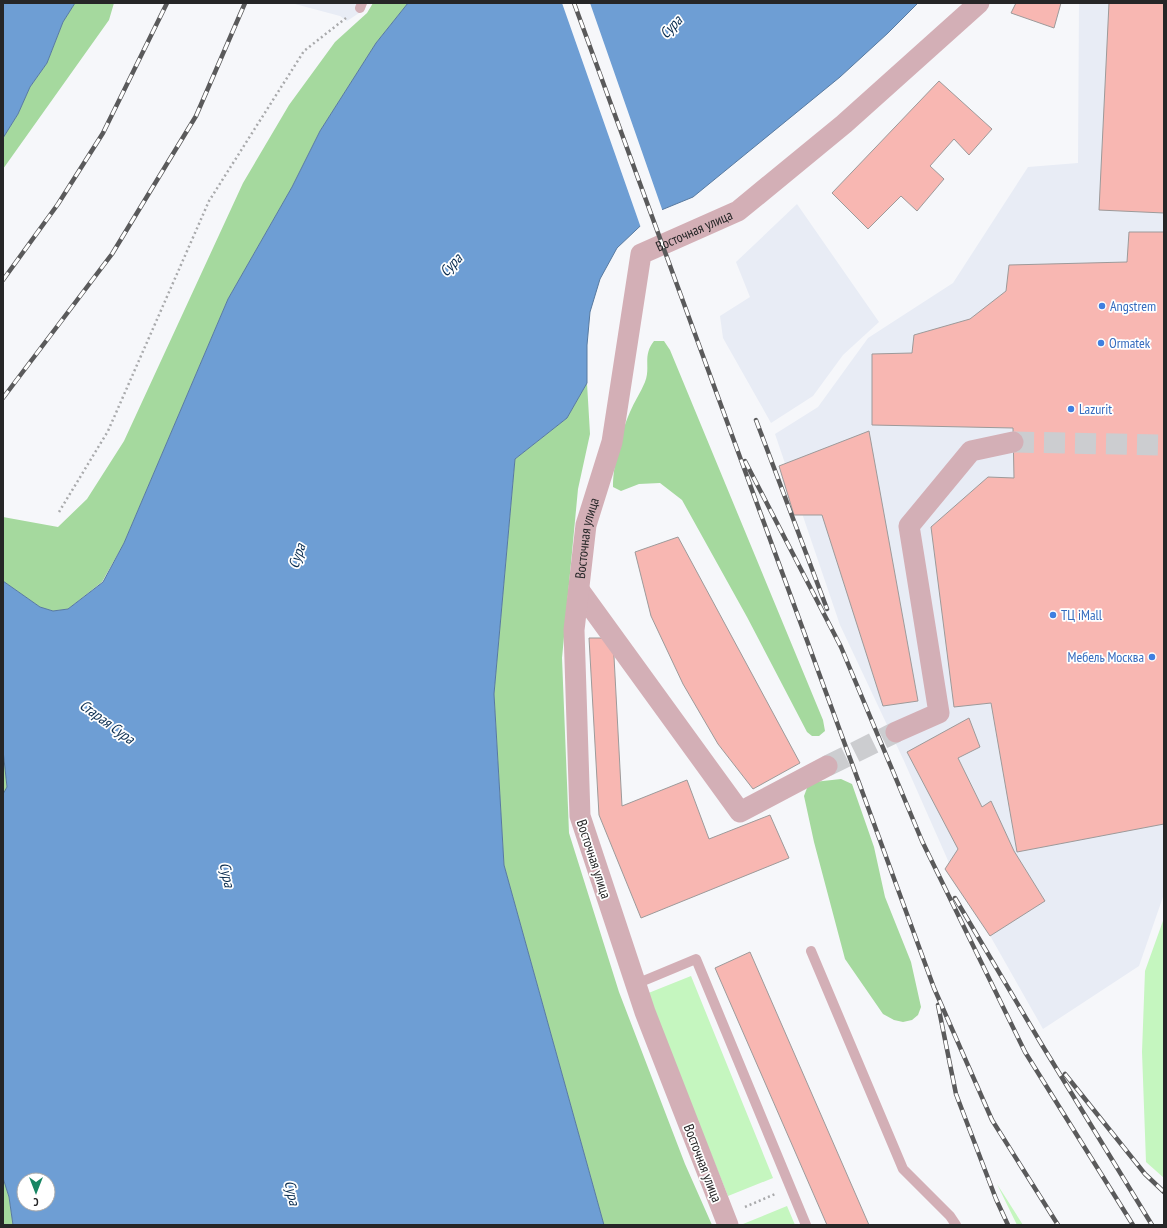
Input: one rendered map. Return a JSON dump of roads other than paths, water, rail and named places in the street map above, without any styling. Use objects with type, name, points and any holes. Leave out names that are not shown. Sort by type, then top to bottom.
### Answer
[{"type":"street","name":"Восточная улица","points":[[726,1221],[636,984],[580,816],[574,630],[586,525],[612,442],[641,254],[738,211],[844,124],[979,3]]},
{"type":"street","points":[[896,732],[939,713],[908,526],[971,450],[1013,442]]},
{"type":"street","points":[[579,590],[740,812],[827,766]]},
{"type":"lane","points":[[811,951],[903,1169],[950,1216],[956,1225]]},
{"type":"lane","points":[[636,984],[696,959],[806,1225]]},
{"type":"water","points":[[3,3],[75,3],[63,22],[47,63],[30,87],[18,114],[3,138]]},
{"type":"water","points":[[408,3],[918,3],[840,77],[693,197],[654,213],[617,248],[600,279],[590,312],[587,345],[587,383],[567,418],[515,459],[494,694],[504,865],[604,1225],[13,1225],[9,1197],[3,1178],[3,794],[7,787],[3,750],[3,581],[40,607],[53,611],[68,609],[103,582],[124,543],[228,299],[292,187],[320,131],[376,43]]},
{"type":"tunnel","points":[[1013,442],[1164,445]]},
{"type":"tunnel","points":[[827,766],[896,732]]},
{"type":"railway","points":[[3,280],[58,204],[103,133],[167,3]]},
{"type":"railway","points":[[3,398],[112,254],[196,116],[245,3]]},
{"type":"railway","points":[[574,3],[934,988],[992,1120],[1058,1225]]},
{"type":"railway","points":[[756,420],[827,609]]},
{"type":"railway","points":[[745,461],[841,647],[922,841],[1025,1052],[1133,1225]]},
{"type":"railway","points":[[955,898],[1042,1045],[1152,1225]]},
{"type":"railway","points":[[938,1005],[956,1094],[996,1199],[1008,1225]]},
{"type":"railway","points":[[1065,1074],[1145,1174],[1164,1192]]},
{"type":"place","name":"Angstrem","points":[[1102,306]]},
{"type":"place","name":"Ormatek","points":[[1101,343]]},
{"type":"place","name":"Lazurit","points":[[1071,409]]},
{"type":"place","name":"ТЦ iMall","points":[[1053,615]]},
{"type":"place","name":"Мебель Москва","points":[[1152,657]]},
{"type":"water label","name":"Сура","points":[[671,27]]},
{"type":"water label","name":"Сура","points":[[451,265]]},
{"type":"water label","name":"Сура","points":[[297,556]]},
{"type":"water label","name":"Старая Сура","points":[[107,722]]},
{"type":"water label","name":"Сура","points":[[227,875]]},
{"type":"water label","name":"Сура","points":[[292,1193]]}]
